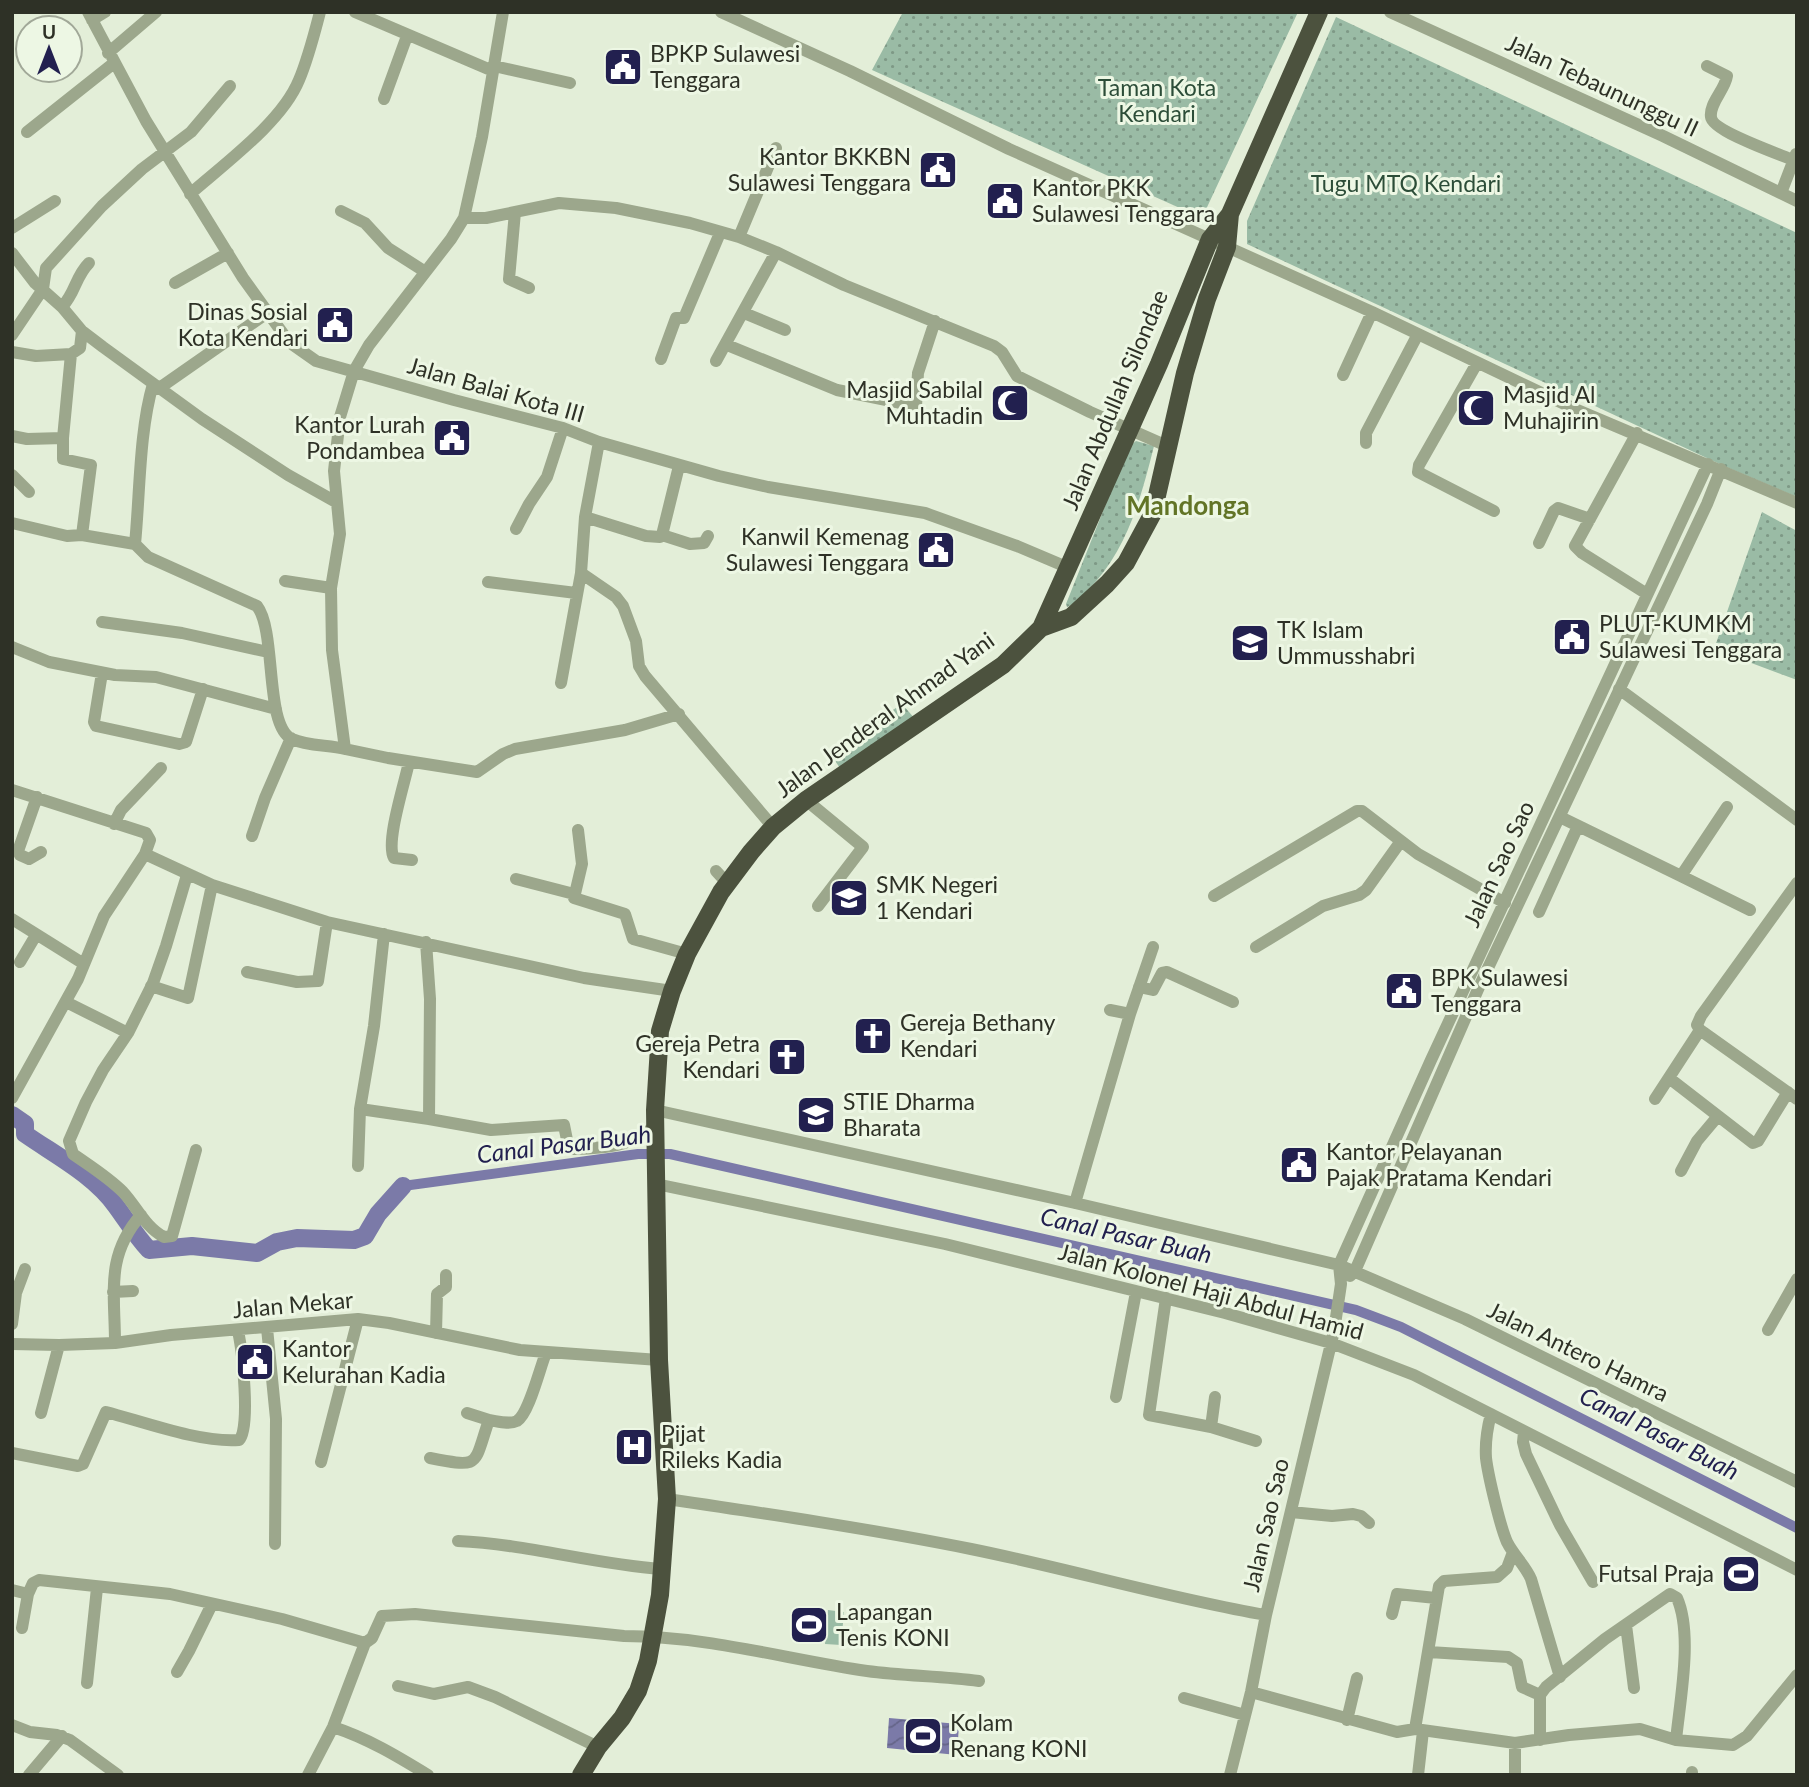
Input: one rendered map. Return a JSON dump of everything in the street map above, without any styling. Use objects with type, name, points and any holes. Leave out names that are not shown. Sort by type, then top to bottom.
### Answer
[{"type":"highway","name":"Jalan Abdullah Silondae","points":[[1041,628],[1131,429],[1209,239],[1230,214],[1319,12]]},
{"type":"highway","name":"Jalan Jenderal Ahmad Yani","points":[[581,1775],[638,1691],[653,1636],[662,1569],[667,1499],[659,1360],[655,1124],[660,1031],[687,954],[721,877],[773,827],[806,800],[993,673],[1041,628],[1071,617],[1126,563],[1153,513],[1185,373],[1207,299],[1227,247],[1230,214]]},
{"type":"highway","points":[[1053,600],[1071,617]]},
{"type":"street","points":[[90,16],[105,12]]},
{"type":"street","points":[[27,132],[111,58],[156,12]]},
{"type":"street","points":[[190,194],[248,144],[290,96],[299,81],[320,12]]},
{"type":"street","points":[[355,12],[407,36],[493,69],[570,83]]},
{"type":"street","points":[[345,749],[332,650],[331,588],[340,534],[334,471],[340,416],[355,372],[369,345],[451,239],[464,218],[482,137],[503,12]]},
{"type":"street","name":"Jalan Tebaununggu II","points":[[1390,12],[1663,136],[1797,201]]},
{"type":"street","points":[[723,13],[850,71],[998,144],[1372,312],[1575,409],[1797,503]]},
{"type":"street","name":"Jalan Balai Kota III","points":[[90,16],[146,121],[267,313],[289,342],[316,361],[563,428],[679,466],[768,487],[925,513],[1069,568]]},
{"type":"street","points":[[384,99],[407,36]]},
{"type":"street","points":[[1707,66],[1727,76],[1712,108],[1710,116],[1713,124],[1725,131],[1795,156],[1781,193]]},
{"type":"street","points":[[12,335],[43,289],[46,268],[102,206],[204,119],[230,86]]},
{"type":"street","points":[[739,237],[776,148]]},
{"type":"street","points":[[12,228],[55,201]]},
{"type":"street","points":[[464,218],[486,218],[545,204],[586,204],[643,212],[739,237],[844,285],[994,346],[1002,352],[1017,376],[1167,446]]},
{"type":"street","points":[[341,211],[365,223],[388,247],[424,271]]},
{"type":"street","points":[[515,212],[509,279],[529,288]]},
{"type":"street","points":[[661,359],[676,318],[684,318],[720,233]]},
{"type":"street","points":[[716,361],[776,252]]},
{"type":"street","points":[[174,284],[228,253]]},
{"type":"street","points":[[14,258],[82,331],[103,347],[156,387],[288,475],[336,502]]},
{"type":"street","points":[[62,307],[73,294],[78,275],[89,263]]},
{"type":"street","points":[[26,271],[46,268]]},
{"type":"street","points":[[1342,375],[1372,312]]},
{"type":"street","points":[[135,544],[149,400],[156,387],[267,313]]},
{"type":"street","points":[[744,313],[785,330]]},
{"type":"street","points":[[727,345],[837,390],[916,406],[918,373],[935,321]]},
{"type":"street","points":[[82,331],[76,351],[63,438],[63,459],[91,465],[82,535]]},
{"type":"street","points":[[1366,443],[1366,433],[1418,334]]},
{"type":"street","points":[[12,352],[36,356],[103,347]]},
{"type":"street","points":[[1477,363],[1418,471],[1494,511]]},
{"type":"street","points":[[516,529],[547,477],[563,428]]},
{"type":"street","points":[[1637,433],[1576,545],[1577,550],[1647,594]]},
{"type":"street","points":[[12,436],[27,439],[63,438]]},
{"type":"street","points":[[561,683],[581,573],[585,517],[599,442]]},
{"type":"street","points":[[585,517],[657,538],[662,535],[679,466]]},
{"type":"street","name":"Jalan Sao Sao","points":[[1230,1775],[1332,1337],[1341,1284],[1339,1265],[1647,594],[1715,466]]},
{"type":"street","name":"Jalan Sao Sao","points":[[1341,1284],[1355,1271],[1479,987],[1707,504],[1715,466]]},
{"type":"street","points":[[12,475],[29,492]]},
{"type":"street","points":[[1539,543],[1558,508],[1590,519]]},
{"type":"street","points":[[12,523],[66,536],[82,535],[135,544],[148,557],[257,606],[264,622],[276,709],[284,732],[290,738],[409,762],[477,772],[515,749],[625,730],[679,714]]},
{"type":"street","points":[[662,535],[694,545],[704,543],[708,536]]},
{"type":"street","points":[[581,573],[615,597],[623,606],[636,641],[640,669],[773,827]]},
{"type":"street","points":[[285,581],[331,588]]},
{"type":"street","points":[[488,582],[576,593]]},
{"type":"street","points":[[102,622],[182,632],[268,652]]},
{"type":"street","points":[[12,647],[49,662],[102,673],[156,677],[276,709]]},
{"type":"street","points":[[102,673],[94,722],[96,726],[179,744],[186,742],[190,734],[203,689]]},
{"type":"street","points":[[1619,690],[1797,820]]},
{"type":"street","points":[[252,836],[290,738]]},
{"type":"street","points":[[409,762],[391,853],[394,858],[412,860]]},
{"type":"street","points":[[114,824],[121,810],[161,768]]},
{"type":"street","points":[[12,790],[148,835],[150,843],[145,855],[104,916],[66,1002],[12,1098]]},
{"type":"street","points":[[37,797],[18,851],[29,859],[41,852]]},
{"type":"street","points":[[806,800],[863,847],[818,906]]},
{"type":"street","points":[[1681,876],[1727,807]]},
{"type":"street","points":[[1213,897],[1357,811],[1367,814],[1418,855],[1505,903]]},
{"type":"street","points":[[1560,817],[1751,909]]},
{"type":"street","points":[[1539,912],[1578,826]]},
{"type":"street","points":[[578,830],[582,864],[574,894],[576,899],[625,914],[633,939],[687,954]]},
{"type":"street","points":[[1256,947],[1323,906],[1359,895],[1366,890],[1401,841]]},
{"type":"street","points":[[145,855],[212,885],[327,922],[584,978],[672,991]]},
{"type":"street","points":[[187,875],[152,986],[128,1033],[103,1070],[86,1102],[69,1145],[73,1154],[108,1178],[154,1232],[164,1237],[172,1236],[196,1150]]},
{"type":"street","points":[[516,879],[574,894]]},
{"type":"street","points":[[1669,1078],[1749,1141],[1756,1143],[1792,1095],[1700,1030],[1698,1025],[1701,1016],[1797,883]]},
{"type":"street","points":[[152,986],[188,998],[212,885]]},
{"type":"street","points":[[12,919],[84,964]]},
{"type":"street","points":[[247,972],[297,982],[316,982],[320,977],[327,922]]},
{"type":"street","points":[[358,1166],[360,1109],[374,1026],[384,934]]},
{"type":"street","points":[[20,962],[36,935]]},
{"type":"street","points":[[426,942],[430,999],[429,1119]]},
{"type":"street","points":[[1075,1203],[1130,1014],[1153,947]]},
{"type":"street","points":[[1139,987],[1153,989],[1162,973],[1167,972],[1233,1002]]},
{"type":"street","points":[[66,1002],[128,1033]]},
{"type":"street","points":[[1110,1010],[1130,1014]]},
{"type":"street","points":[[1655,1099],[1700,1030]]},
{"type":"street","points":[[360,1109],[491,1130],[562,1125],[566,1128],[568,1145],[573,1149],[631,1141],[643,1137],[655,1124]]},
{"type":"street","points":[[1681,1171],[1698,1141],[1718,1116]]},
{"type":"street","name":"Jalan Antero Hamra","points":[[655,1124],[1075,1203],[1339,1265],[1477,1325],[1797,1482]]},
{"type":"street","name":"Jalan Kolonel Haji Abdul Hamid","points":[[657,1178],[1332,1337],[1598,1467],[1797,1570]]},
{"type":"street","points":[[116,1343],[114,1267],[119,1248],[140,1216]]},
{"type":"street","points":[[12,1324],[16,1293],[25,1269]]},
{"type":"street","points":[[436,1333],[437,1294],[446,1287],[446,1275]]},
{"type":"street","points":[[1768,1330],[1797,1279]]},
{"type":"street","points":[[113,1292],[133,1291]]},
{"type":"street","points":[[1116,1397],[1136,1292]]},
{"type":"street","points":[[1166,1298],[1148,1413],[1211,1427],[1256,1441]]},
{"type":"street","points":[[321,1462],[358,1319]]},
{"type":"street","name":"Jalan Mekar","points":[[12,1344],[116,1343],[171,1335],[358,1319],[545,1353],[659,1360]]},
{"type":"street","points":[[267,1328],[276,1419],[275,1544]]},
{"type":"street","points":[[12,1453],[78,1466],[83,1464],[106,1412],[183,1432],[239,1440],[245,1432],[239,1331]]},
{"type":"street","points":[[41,1413],[59,1345]]},
{"type":"street","points":[[467,1413],[489,1420],[514,1422],[519,1419],[526,1409],[545,1353]]},
{"type":"street","points":[[1211,1427],[1215,1397]]},
{"type":"street","points":[[1491,1414],[1486,1432],[1486,1459],[1503,1528],[1513,1552],[1527,1569],[1531,1579],[1560,1677]]},
{"type":"street","points":[[430,1458],[470,1464],[477,1459],[489,1420]]},
{"type":"street","points":[[1524,1432],[1525,1454],[1593,1582]]},
{"type":"street","points":[[667,1499],[771,1514],[970,1549],[1218,1607],[1266,1615]]},
{"type":"street","points":[[1291,1512],[1332,1516],[1353,1514],[1361,1516],[1369,1523]]},
{"type":"street","points":[[458,1541],[501,1544],[597,1562],[662,1569]]},
{"type":"street","points":[[1418,1775],[1419,1730],[1439,1586],[1444,1580],[1489,1578],[1502,1574],[1513,1552]]},
{"type":"street","points":[[22,1628],[28,1594],[33,1583],[40,1580],[170,1594],[282,1619],[365,1643]]},
{"type":"street","points":[[87,1683],[97,1588]]},
{"type":"street","points":[[12,1590],[28,1594]]},
{"type":"street","points":[[1392,1614],[1397,1594],[1436,1598]]},
{"type":"street","points":[[1540,1741],[1540,1695],[1546,1687],[1605,1639],[1673,1594],[1677,1598],[1683,1618],[1683,1672],[1676,1740]]},
{"type":"street","points":[[177,1672],[212,1604]]},
{"type":"street","points":[[308,1775],[333,1727],[365,1643],[372,1638],[378,1621],[387,1614],[415,1614],[624,1636],[702,1641],[868,1671],[979,1681]]},
{"type":"street","points":[[1626,1625],[1634,1688]]},
{"type":"street","points":[[1429,1652],[1508,1657],[1517,1663],[1522,1687],[1540,1695]]},
{"type":"street","points":[[1347,1720],[1357,1678]]},
{"type":"street","points":[[1251,1692],[1397,1732],[1419,1730],[1515,1743],[1640,1729],[1676,1740],[1733,1745],[1747,1736],[1794,1683]]},
{"type":"street","points":[[398,1686],[434,1693],[468,1687],[495,1697],[598,1747]]},
{"type":"street","points":[[1184,1698],[1245,1715]]},
{"type":"street","points":[[12,1725],[30,1732],[62,1736],[82,1747],[118,1775]]},
{"type":"street","points":[[333,1727],[356,1734],[428,1775]]},
{"type":"street","points":[[29,1775],[62,1736]]},
{"type":"street","points":[[1515,1743],[1515,1775]]},
{"type":"green space","name":"Taman Kota Kendari","points":[[903,12],[1298,12],[1202,218],[872,70]]},
{"type":"green space","name":"Tugu MTQ Kendari","points":[[1336,17],[1797,233],[1797,497],[1724,466],[1247,244],[1247,221]]},
{"type":"green space","points":[[1136,441],[1154,446],[1131,523],[1101,575],[1078,600],[1067,607],[1123,461]]},
{"type":"green space","points":[[1762,512],[1797,531],[1797,680],[1714,649]]},
{"type":"green space","points":[[902,704],[916,720],[842,771],[829,752]]},
{"type":"green space","name":"Lapangan Tenis KONI","points":[[802,1607],[819,1608],[815,1643],[799,1642]]},
{"type":"green space","points":[[828,1610],[844,1612],[841,1645],[825,1644]]},
{"type":"water","name":"Kolam Renang KONI","points":[[889,1718],[959,1724],[957,1755],[887,1748]]},
{"type":"waterway","points":[[12,1115],[25,1124],[25,1134],[74,1166],[97,1185],[149,1250],[192,1246],[257,1253],[277,1242],[297,1238],[354,1240],[365,1236],[378,1214],[403,1186]]},
{"type":"waterway","name":"Canal Pasar Buah","points":[[403,1186],[638,1154],[670,1154],[1356,1310],[1401,1327],[1797,1528]]},
{"type":"place","name":"BPKP Sulawesi Tenggara","points":[[623,67]]},
{"type":"place","name":"Kantor BKKBN Sulawesi Tenggara","points":[[938,170]]},
{"type":"place","name":"Kantor PKK Sulawesi Tenggara","points":[[1005,201]]},
{"type":"place","name":"Dinas Sosial Kota Kendari","points":[[335,325]]},
{"type":"place","name":"Masjid Sabilal Muhtadin","points":[[1010,403]]},
{"type":"place","name":"Masjid Al Muhajirin","points":[[1476,408]]},
{"type":"place","name":"Kantor Lurah Pondambea","points":[[452,438]]},
{"type":"place","name":"Kanwil Kemenag Sulawesi Tenggara","points":[[936,550]]},
{"type":"place","name":"PLUT-KUMKM Sulawesi Tenggara","points":[[1572,637]]},
{"type":"place","name":"TK Islam Ummusshabri","points":[[1250,643]]},
{"type":"place","name":"SMK Negeri 1 Kendari","points":[[849,898]]},
{"type":"place","name":"BPK Sulawesi Tenggara","points":[[1404,991]]},
{"type":"place","name":"Gereja Bethany Kendari","points":[[873,1036]]},
{"type":"place","name":"Gereja Petra Kendari","points":[[787,1057]]},
{"type":"place","name":"STIE Dharma Bharata","points":[[816,1115]]},
{"type":"place","name":"Kantor Pelayanan Pajak Pratama Kendari","points":[[1299,1165]]},
{"type":"place","name":"Kantor Kelurahan Kadia","points":[[255,1362]]},
{"type":"place","name":"Pijat Rileks Kadia","points":[[634,1447]]},
{"type":"place","name":"Futsal Praja","points":[[1741,1574]]},
{"type":"place","name":"Lapangan Tenis KONI","points":[[809,1625]]},
{"type":"place","name":"Kolam Renang KONI","points":[[923,1736]]},
{"type":"district","name":"Mandonga","points":[[1188,506]]}]
